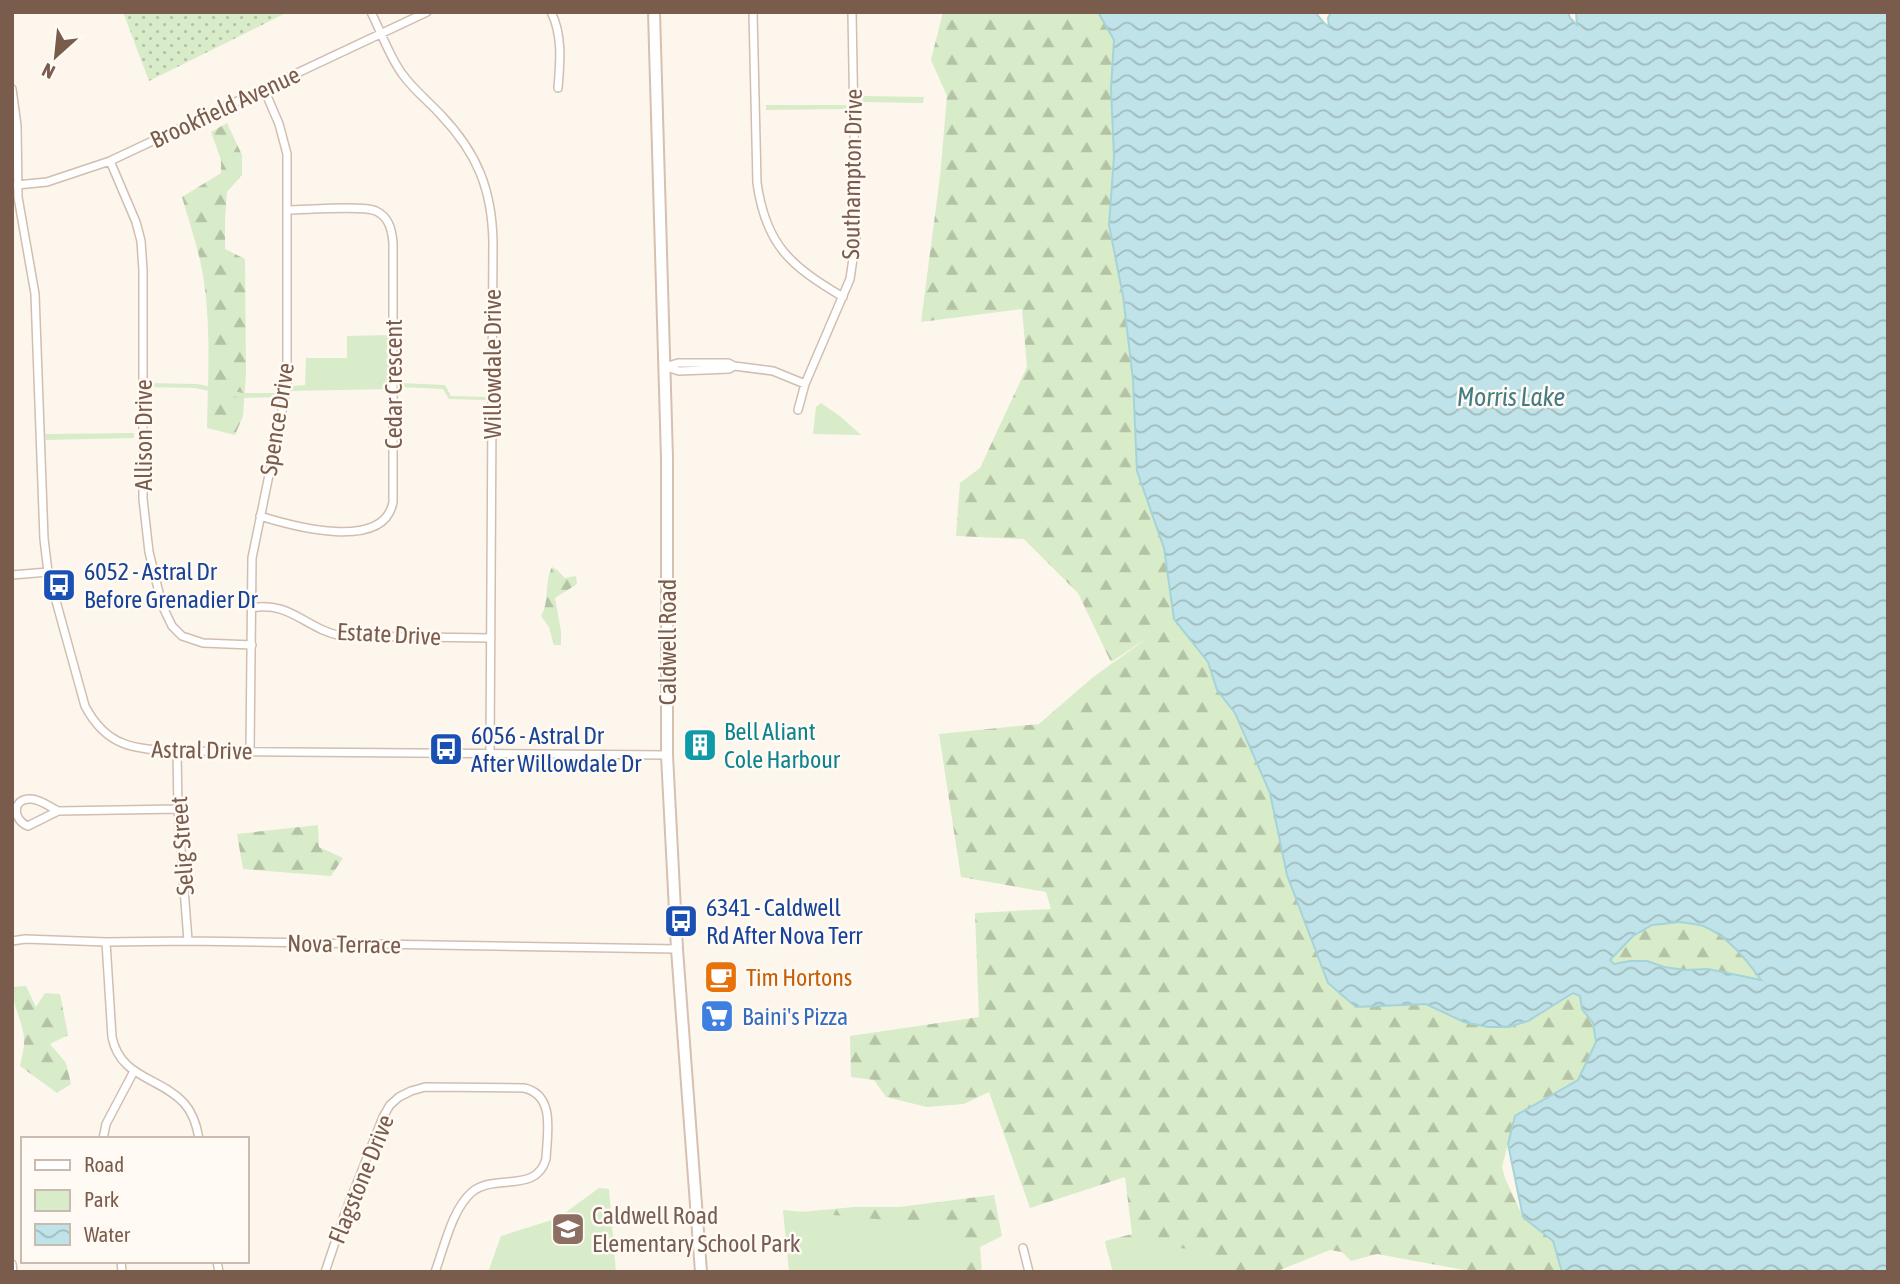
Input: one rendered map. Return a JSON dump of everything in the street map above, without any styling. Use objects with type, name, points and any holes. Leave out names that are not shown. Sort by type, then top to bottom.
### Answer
[{"type":"street","name":"Willowdale Drive","points":[[371,12],[401,72],[453,128],[471,152],[488,191],[492,212],[490,753]]},
{"type":"street","name":"Brookfield Avenue","points":[[17,185],[47,183],[110,161],[427,12]]},
{"type":"street","points":[[551,12],[559,36],[558,88]]},
{"type":"street","name":"Caldwell Road","points":[[654,12],[667,458],[667,755],[677,949],[701,1272]]},
{"type":"street","points":[[753,12],[760,209],[785,255],[807,275],[843,297]]},
{"type":"street","name":"Southampton Drive","points":[[798,410],[804,384],[850,279],[856,238],[852,12]]},
{"type":"street","name":"Astral Drive","points":[[12,89],[17,126],[17,185],[35,293],[42,510],[48,572],[81,694],[90,717],[110,737],[138,749],[667,755]]},
{"type":"street","name":"Spence Drive","points":[[250,751],[252,558],[287,387],[288,210],[285,144],[264,89]]},
{"type":"street","name":"Allison Drive","points":[[110,161],[136,222],[141,241],[143,499],[149,552],[162,605],[172,626],[182,636],[203,643],[252,645]]},
{"type":"street","name":"Cedar Crescent","points":[[260,516],[288,524],[356,531],[382,523],[390,514],[393,502],[393,243],[390,226],[382,215],[368,208],[288,210]]},
{"type":"street","points":[[665,367],[679,371],[729,369],[734,366],[773,371],[804,384]]},
{"type":"street","points":[[12,575],[48,572]]},
{"type":"street","name":"Estate Drive","points":[[251,608],[281,608],[324,631],[342,636],[491,638]]},
{"type":"street","name":"Selig Street","points":[[177,751],[178,809],[188,941]]},
{"type":"street","points":[[58,810],[32,825],[20,822],[16,815],[20,803],[28,799],[58,810],[178,809]]},
{"type":"street","name":"Nova Terrace","points":[[12,941],[30,939],[677,949]]},
{"type":"street","points":[[106,942],[113,1042],[121,1059],[134,1071],[183,1102],[194,1119],[198,1137]]},
{"type":"street","points":[[103,1137],[106,1124],[134,1071]]},
{"type":"street","name":"Flagstone Drive","points":[[325,1272],[383,1117],[394,1101],[411,1091],[425,1087],[524,1087],[534,1091],[546,1104],[546,1159],[542,1170],[528,1180],[488,1184],[477,1188],[468,1196],[455,1216],[435,1272]]},
{"type":"street","points":[[1023,1248],[1029,1272]]},
{"type":"street","points":[[12,1264],[13,1272]]},
{"type":"green space","points":[[123,12],[288,12],[149,81]]},
{"type":"green space","points":[[943,12],[1098,12],[1114,40],[1111,88],[1114,156],[1109,225],[1123,296],[1133,380],[1137,471],[1164,548],[1174,619],[1208,662],[1217,690],[1235,712],[1270,793],[1287,875],[1356,1007],[1426,1004],[1464,1022],[1486,1027],[1512,1027],[1574,993],[1580,996],[1582,1009],[1593,1023],[1596,1042],[1578,1080],[1515,1116],[1502,1167],[1523,1217],[1553,1241],[1563,1272],[1475,1272],[1377,1254],[1351,1261],[1342,1252],[1330,1250],[1275,1272],[1113,1272],[1105,1241],[1132,1234],[1125,1177],[1030,1208],[989,1092],[964,1104],[927,1107],[886,1097],[874,1080],[851,1077],[850,1036],[979,1017],[975,913],[1051,909],[1046,892],[961,877],[939,734],[1039,724],[1092,678],[1150,636],[1111,662],[1078,593],[1024,539],[956,536],[960,483],[980,468],[1027,367],[1022,309],[921,322],[940,177],[947,96],[931,60]]},
{"type":"green space","points":[[863,96],[924,97],[923,103],[862,102]]},
{"type":"green space","points":[[766,105],[846,105],[847,109],[766,110]]},
{"type":"green space","points":[[227,123],[242,155],[242,175],[227,192],[225,249],[245,259],[246,373],[243,416],[235,435],[207,428],[208,344],[204,280],[182,197],[221,173],[221,160],[211,132]]},
{"type":"green space","points":[[389,335],[389,389],[292,391],[292,386],[305,385],[306,358],[347,358],[347,336]]},
{"type":"green space","points":[[146,383],[197,384],[243,393],[280,393],[279,397],[242,398],[195,388],[146,387]]},
{"type":"green space","points":[[399,383],[445,385],[451,396],[486,397],[486,400],[449,399],[443,389],[400,387]]},
{"type":"green space","points":[[821,403],[861,435],[813,434],[816,407]]},
{"type":"green space","points":[[134,433],[134,438],[46,440],[45,434]]},
{"type":"green space","points":[[552,567],[565,578],[576,576],[577,584],[555,598],[561,645],[554,645],[549,627],[541,616]]},
{"type":"green space","points":[[318,825],[319,847],[343,858],[331,876],[243,869],[237,834]]},
{"type":"green space","points":[[1680,922],[1700,926],[1721,936],[1743,957],[1762,981],[1708,969],[1685,971],[1647,961],[1613,964],[1610,959],[1633,936],[1652,925]]},
{"type":"green space","points":[[26,986],[36,1007],[45,993],[60,994],[68,1035],[50,1044],[66,1063],[71,1084],[57,1093],[20,1066],[24,1037],[12,987]]},
{"type":"green space","name":"Caldwell Road Elementary School Park","points":[[599,1188],[609,1189],[616,1272],[488,1272],[501,1236],[558,1218]]},
{"type":"green space","points":[[994,1195],[1002,1236],[980,1247],[982,1272],[794,1272],[790,1213],[854,1207],[899,1207]]},
{"type":"green space","points":[[783,1210],[958,1227],[962,1272],[789,1272]]},
{"type":"green space","points":[[1105,1241],[1211,1251],[1221,1272],[1113,1272]]},
{"type":"water","name":"Morris Lake","points":[[1098,12],[1315,12],[1329,27],[1329,12],[1568,12],[1577,25],[1576,12],[1888,12],[1888,1272],[1562,1272],[1553,1241],[1523,1217],[1508,1144],[1515,1116],[1578,1080],[1596,1042],[1593,1023],[1582,1009],[1580,996],[1573,993],[1528,1021],[1508,1027],[1488,1027],[1464,1022],[1426,1004],[1356,1007],[1328,983],[1287,875],[1270,793],[1235,713],[1217,690],[1208,662],[1174,619],[1164,548],[1137,471],[1133,380],[1123,296],[1109,225],[1114,156],[1111,88],[1114,40]],"holes":[[[1680,922],[1703,926],[1720,935],[1743,956],[1761,980],[1708,969],[1685,970],[1647,961],[1614,964],[1610,960],[1633,936],[1652,925]]]},
{"type":"place","name":"6052 - Astral Dr Before Grenadier Dr","points":[[59,585]]},
{"type":"place","name":"Bell Aliant Cole Harbour","points":[[700,745]]},
{"type":"place","name":"6056 - Astral Dr After Willowdale Dr","points":[[446,749]]},
{"type":"place","name":"6341 - Caldwell Rd After Nova Terr","points":[[681,921]]},
{"type":"place","name":"Tim Hortons","points":[[721,977]]},
{"type":"place","name":"Baini's Pizza","points":[[717,1016]]},
{"type":"place","name":"Caldwell Road Elementary School Park","points":[[568,1229]]}]
